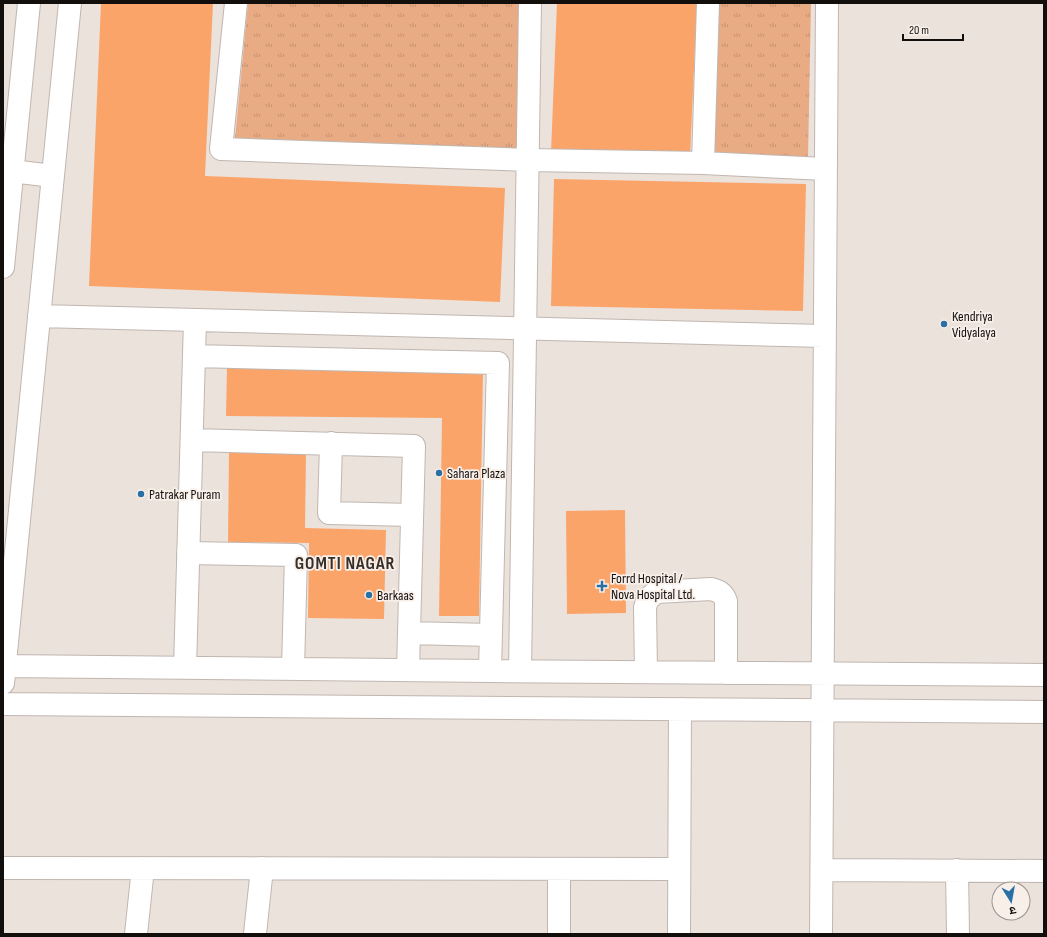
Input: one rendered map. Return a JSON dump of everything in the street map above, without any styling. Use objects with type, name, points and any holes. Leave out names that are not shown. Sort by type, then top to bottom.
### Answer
[{"type":"street","points":[[3,267],[8,171],[29,3]]},
{"type":"street","points":[[70,3],[4,671],[185,668],[490,672],[1044,675]]},
{"type":"street","points":[[236,3],[221,149],[528,160],[703,163],[825,168]]},
{"type":"street","points":[[520,671],[530,3]]},
{"type":"street","points":[[703,163],[708,3]]},
{"type":"street","points":[[821,934],[827,3]]},
{"type":"street","points":[[8,171],[53,176]]},
{"type":"street","points":[[39,316],[824,336]]},
{"type":"street","points":[[185,668],[195,320]]},
{"type":"street","points":[[194,356],[498,363],[490,672]]},
{"type":"street","points":[[192,440],[414,446],[408,670]]},
{"type":"street","points":[[331,443],[329,513],[412,515]]},
{"type":"street","points":[[188,553],[296,555],[293,669]]},
{"type":"street","points":[[646,672],[645,608],[647,600],[656,592],[711,589],[718,590],[726,601],[726,673]]},
{"type":"street","points":[[409,633],[491,635]]},
{"type":"street","points":[[3,704],[1044,712]]},
{"type":"street","points":[[679,934],[680,709]]},
{"type":"street","points":[[3,868],[679,869]]},
{"type":"street","points":[[136,934],[143,868]]},
{"type":"street","points":[[255,934],[262,868]]},
{"type":"street","points":[[559,934],[560,869]]},
{"type":"street","points":[[822,870],[1044,871]]},
{"type":"street","points":[[957,870],[958,934]]},
{"type":"green space","points":[[248,3],[520,3],[518,148],[235,138]]},
{"type":"green space","points":[[710,3],[811,3],[808,157],[707,155]]},
{"type":"building","points":[[101,3],[213,3],[205,176],[505,188],[500,302],[89,286]]},
{"type":"building","points":[[557,3],[697,3],[690,157],[551,152]]},
{"type":"building","points":[[554,179],[806,184],[803,311],[551,306]]},
{"type":"building","points":[[227,368],[483,370],[479,616],[439,616],[442,418],[226,416]]},
{"type":"building","points":[[229,452],[306,453],[305,528],[386,530],[384,619],[308,618],[309,543],[228,542]]},
{"type":"building","points":[[625,510],[626,613],[567,614],[566,511]]},
{"type":"place","name":"Kendriya Vidyalaya","points":[[944,324]]},
{"type":"place","name":"Sahara Plaza","points":[[439,473]]},
{"type":"place","name":"Patrakar Puram","points":[[141,494]]},
{"type":"place","name":"Forrd Hospital / Nova Hospital Ltd.","points":[[602,586]]},
{"type":"place","name":"Barkaas","points":[[369,595]]},
{"type":"district","name":"GOMTI NAGAR","points":[[345,563]]}]
